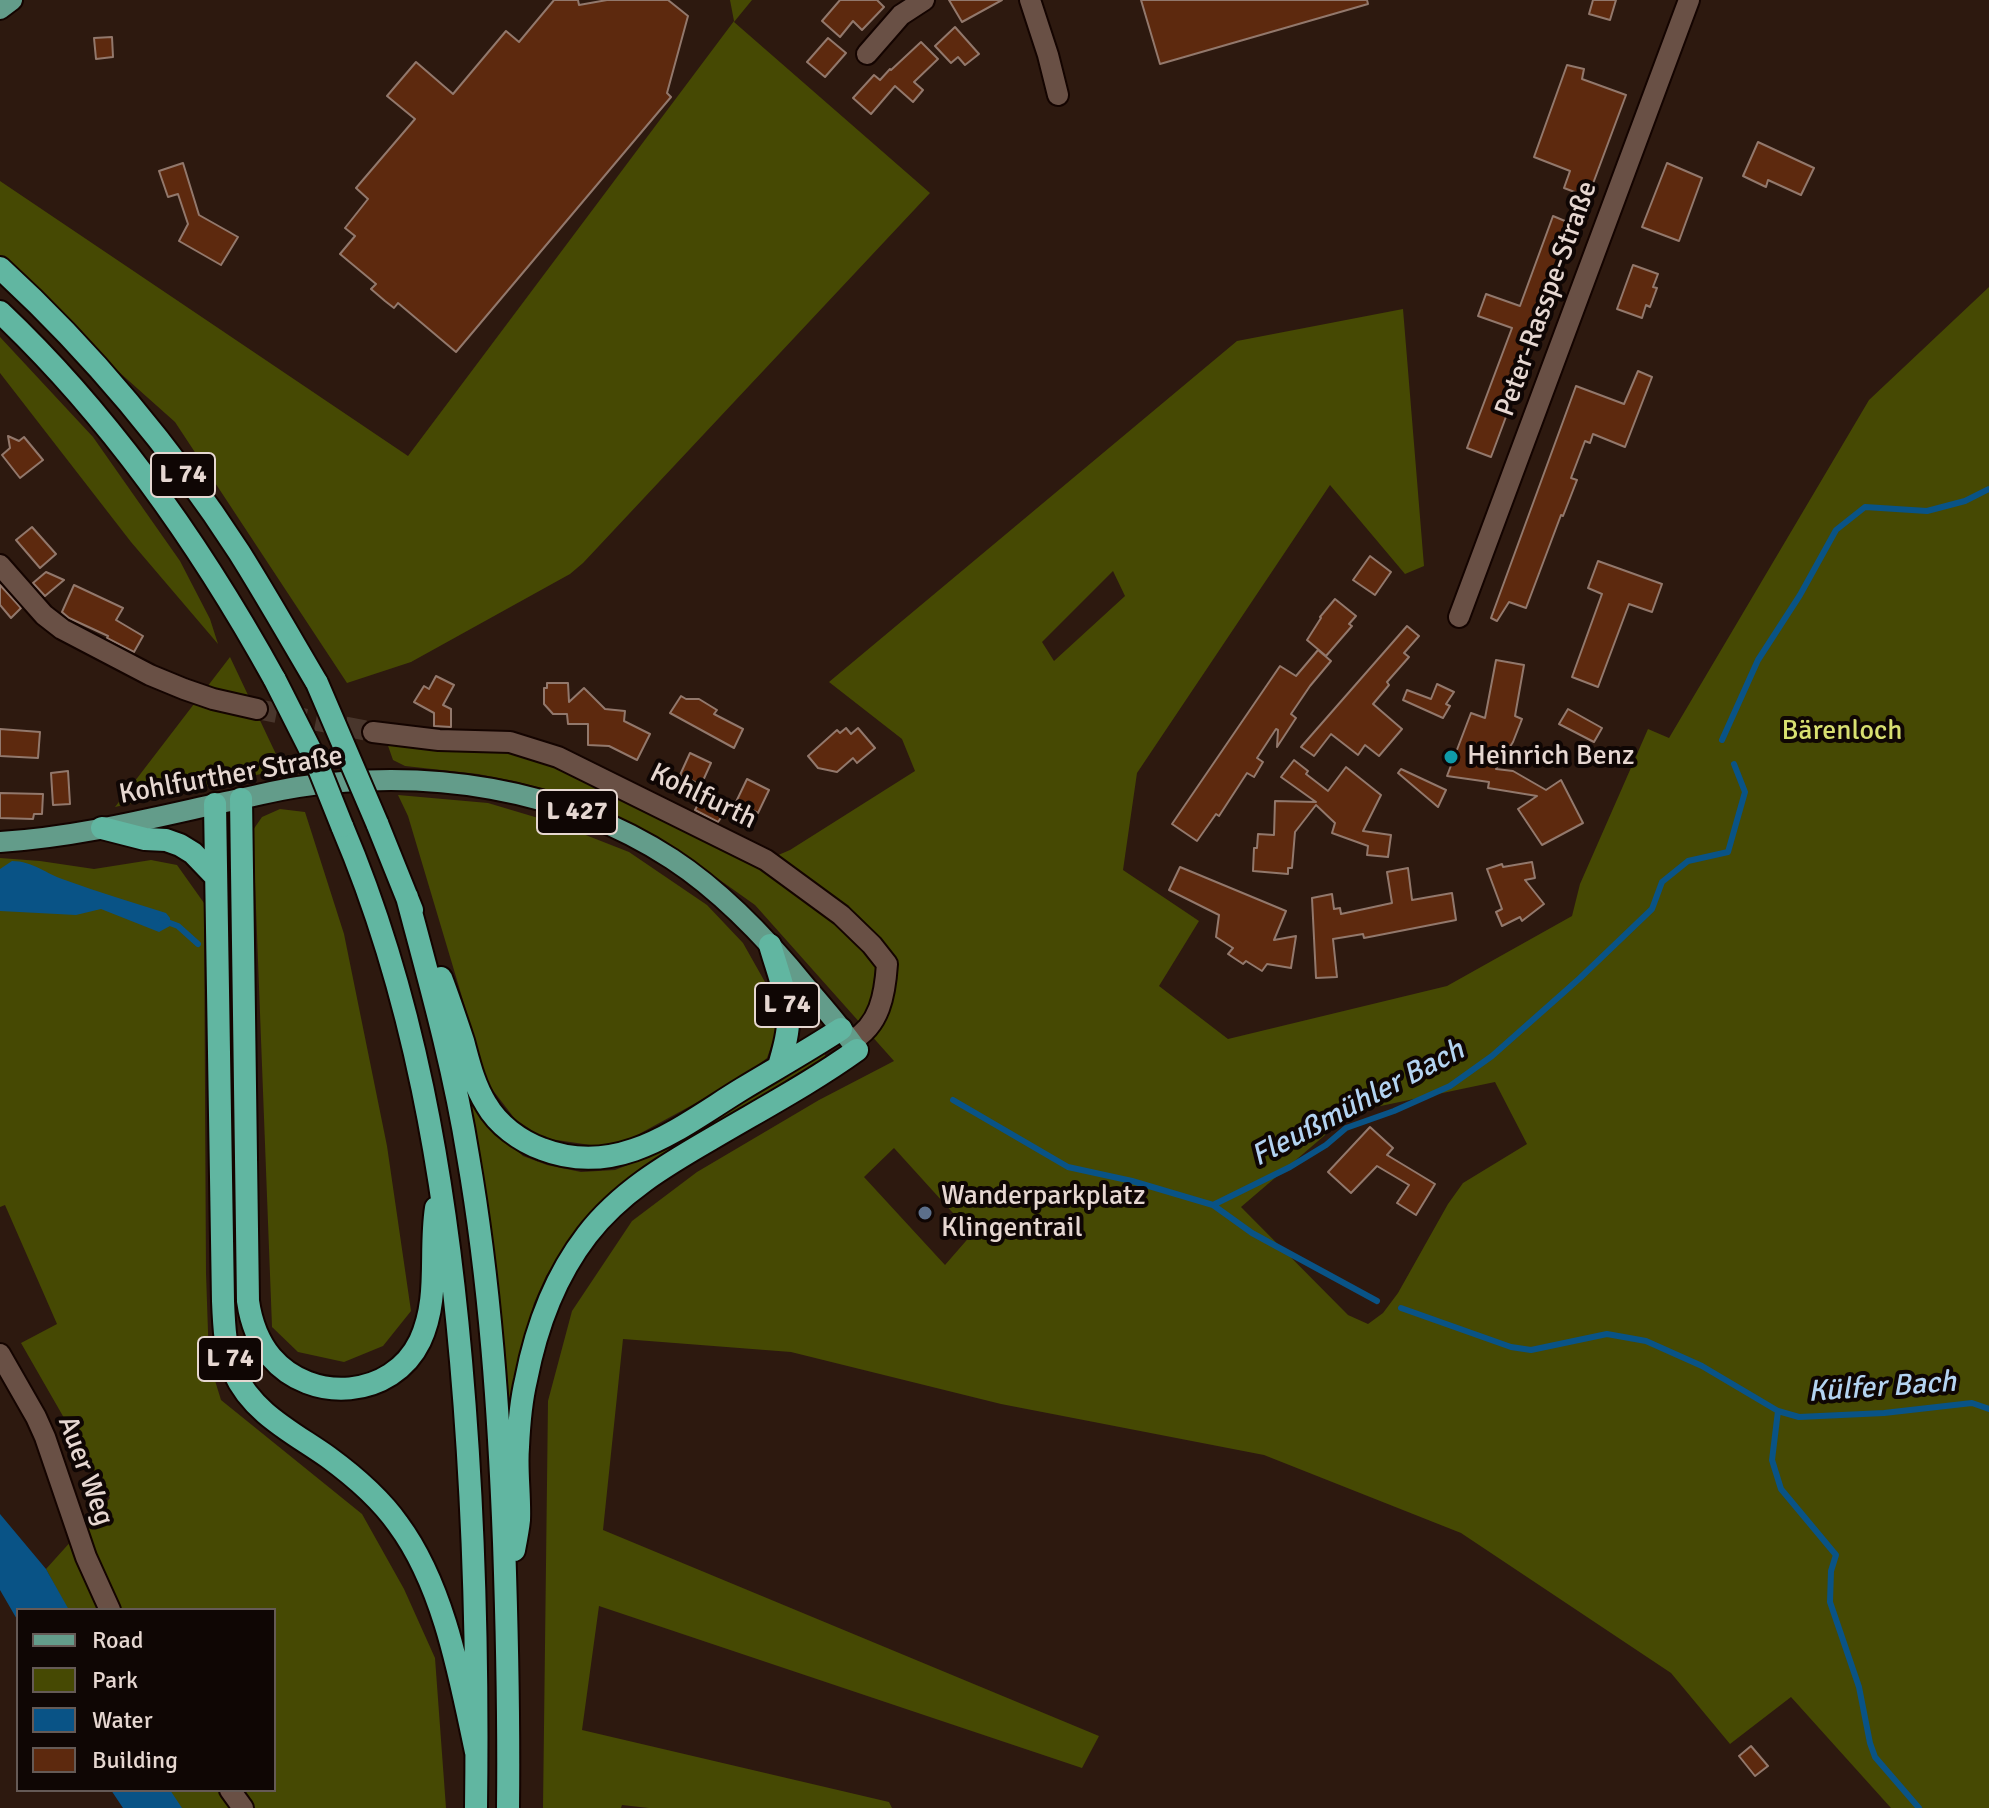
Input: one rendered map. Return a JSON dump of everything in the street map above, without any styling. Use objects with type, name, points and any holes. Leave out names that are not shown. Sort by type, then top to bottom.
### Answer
[{"type":"highway","name":"L 74","points":[[0,268],[103,374],[188,481],[238,550],[317,683],[451,1002],[479,1091],[486,1105],[508,1129],[532,1146],[573,1159],[617,1157],[655,1141],[820,1043],[850,1040]]},
{"type":"highway","name":"L 74","points":[[0,312],[81,398],[165,503],[212,571],[246,626],[316,761],[375,913],[417,1059],[442,1187],[455,1297],[469,1449],[475,1609],[476,1808]]},
{"type":"highway","name":"L 74","points":[[241,799],[248,1301],[256,1333],[272,1359],[306,1383],[332,1389],[376,1383],[408,1359],[420,1340],[432,1304],[432,1236],[435,1209],[442,1187]]},
{"type":"highway","name":"L 74","points":[[215,804],[223,1311],[229,1355],[234,1372],[256,1403],[279,1424],[355,1477],[378,1499],[417,1553],[431,1582],[459,1672],[476,1752]]},
{"type":"highway","points":[[102,828],[180,845],[193,853],[216,877]]},
{"type":"highway","name":"L 74","points":[[407,897],[448,1055],[468,1154],[487,1295],[500,1448],[506,1598],[508,1808]]},
{"type":"highway","name":"L 74","points":[[770,945],[787,1005],[786,1038],[779,1066]]},
{"type":"highway","name":"L 74","points":[[506,1598],[519,1521],[518,1447],[525,1383],[543,1316],[567,1264],[603,1217],[638,1186],[668,1164],[779,1098],[850,1040]]},
{"type":"main road","points":[[0,9],[12,0]]},
{"type":"main road","name":"Kohlfurther Straße","points":[[0,842],[71,835],[294,788],[343,781],[404,779],[475,786],[543,800],[620,829],[671,858],[716,892],[770,945],[850,1040]]},
{"type":"street","points":[[867,54],[901,15],[924,0]]},
{"type":"street","points":[[1030,0],[1058,95]]},
{"type":"street","name":"Peter-Rasspe-Straße","points":[[1459,617],[1689,0]]},
{"type":"street","points":[[0,565],[44,615],[62,629],[150,675],[184,689],[257,709]]},
{"type":"street","name":"Kohlfurth","points":[[373,732],[439,740],[510,742],[558,757],[766,860],[841,915],[887,964],[886,987],[874,1022],[859,1037],[850,1040]]},
{"type":"street","name":"Auer Weg","points":[[0,1354],[45,1437],[86,1557],[109,1608]]},
{"type":"green space","points":[[730,0],[752,0],[734,22],[930,193],[570,574],[411,662],[347,683],[175,422],[0,266],[0,181],[408,456],[734,21]]},
{"type":"green space","name":"Bärenloch","points":[[1989,287],[1989,1808],[1891,1808],[1791,1697],[1730,1744],[1671,1673],[1461,1533],[1264,1455],[1001,1404],[791,1352],[623,1339],[603,1530],[1099,1736],[1082,1768],[599,1606],[582,1730],[889,1802],[892,1808],[649,1808],[622,1805],[621,1808],[543,1808],[548,1401],[572,1311],[632,1221],[697,1172],[819,1100],[894,1061],[755,905],[679,851],[625,820],[545,789],[478,774],[405,766],[393,760],[386,740],[502,749],[556,764],[755,865],[790,850],[915,771],[902,739],[829,682],[1237,341],[1403,309],[1424,566],[1405,574],[1330,485],[1137,773],[1123,870],[1199,921],[1159,986],[1228,1039],[1447,986],[1572,916],[1580,884],[1648,729],[1669,738],[1869,400]],"holes":[[[1113,571],[1125,596],[1054,661],[1042,642]],[[1495,1082],[1527,1144],[1463,1183],[1398,1293],[1383,1313],[1368,1324],[1348,1315],[1241,1207],[1352,1112]],[[894,1148],[972,1234],[945,1265],[864,1177]]]},
{"type":"green space","points":[[0,337],[93,437],[180,561],[210,619],[218,644],[131,542],[0,373]]},
{"type":"green space","points":[[230,657],[283,769],[115,807]]},
{"type":"green space","points":[[398,795],[488,803],[555,823],[629,852],[707,905],[743,943],[776,1007],[776,1032],[767,1058],[740,1079],[628,1140],[597,1146],[543,1138],[515,1119],[488,1084],[408,816]]},
{"type":"green space","points":[[280,809],[305,812],[344,934],[387,1146],[411,1311],[383,1346],[344,1362],[298,1352],[272,1327],[253,830],[262,817]]},
{"type":"green space","points":[[0,858],[94,869],[151,860],[177,865],[204,903],[209,1361],[221,1400],[362,1514],[404,1589],[435,1658],[446,1808],[178,1808],[169,1792],[276,1792],[276,1608],[67,1608],[46,1569],[110,1498],[21,1343],[57,1324],[5,1205],[0,1207]]},
{"type":"green space","points":[[823,1050],[826,1057],[615,1189],[590,1212],[546,1276],[534,1303],[525,1337],[509,1435],[462,1069],[493,1127],[523,1156],[581,1172],[615,1170],[658,1153]]},
{"type":"water","points":[[12,861],[26,863],[65,880],[166,913],[170,926],[159,932],[101,909],[76,915],[0,911],[0,869]]},
{"type":"water","points":[[0,1514],[46,1569],[68,1608],[16,1608],[16,1618],[0,1590]]},
{"type":"water","points":[[112,1792],[171,1792],[182,1808],[123,1808]]},
{"type":"building","points":[[554,0],[578,0],[579,5],[607,0],[668,0],[688,16],[667,93],[671,97],[456,352],[398,303],[394,308],[385,301],[371,289],[376,284],[340,254],[355,236],[345,228],[368,199],[356,188],[415,119],[387,96],[416,62],[453,94],[506,31],[519,42]]},
{"type":"building","points":[[840,0],[877,0],[884,7],[862,30],[853,21],[840,37],[822,21]]},
{"type":"building","points":[[949,0],[1002,0],[962,22]]},
{"type":"building","points":[[1141,0],[1367,0],[1368,4],[1160,64]]},
{"type":"building","points":[[1593,0],[1616,0],[1610,20],[1589,14]]},
{"type":"building","points":[[955,27],[979,54],[965,65],[958,57],[951,63],[935,46]]},
{"type":"building","points":[[112,37],[113,57],[96,59],[94,38]]},
{"type":"building","points":[[828,38],[846,53],[825,77],[807,62]]},
{"type":"building","points":[[921,42],[938,59],[914,82],[923,90],[913,102],[895,86],[871,114],[853,98],[874,75],[880,80]]},
{"type":"building","points":[[1567,65],[1584,69],[1582,79],[1626,95],[1588,197],[1564,188],[1570,171],[1534,157]]},
{"type":"building","points":[[1758,142],[1814,168],[1801,195],[1768,180],[1766,187],[1743,176]]},
{"type":"building","points":[[183,163],[199,215],[238,237],[221,265],[179,241],[188,224],[178,194],[168,197],[159,171]]},
{"type":"building","points":[[1667,163],[1702,178],[1679,241],[1642,227]]},
{"type":"building","points":[[1553,216],[1577,226],[1491,457],[1467,448],[1512,328],[1478,316],[1486,294],[1520,306]]},
{"type":"building","points":[[1633,265],[1658,274],[1653,287],[1657,288],[1642,318],[1617,309]]},
{"type":"building","points":[[1638,371],[1652,377],[1625,447],[1593,434],[1590,443],[1585,441],[1571,478],[1577,480],[1526,608],[1509,602],[1497,621],[1491,618],[1576,386],[1624,404]]},
{"type":"building","points":[[8,436],[19,441],[24,437],[43,460],[20,478],[2,455],[10,448]]},
{"type":"building","points":[[32,527],[56,554],[40,568],[16,540]]},
{"type":"building","points":[[1370,556],[1391,572],[1375,595],[1353,580]]},
{"type":"building","points":[[1598,561],[1662,584],[1652,612],[1629,604],[1598,687],[1572,677],[1602,594],[1588,588]]},
{"type":"building","points":[[46,572],[64,580],[45,596],[33,583]]},
{"type":"building","points":[[0,585],[21,608],[11,618],[0,605]]},
{"type":"building","points":[[74,585],[123,608],[116,620],[143,636],[134,652],[62,612]]},
{"type":"building","points":[[1335,599],[1356,616],[1349,624],[1352,626],[1326,656],[1307,640]]},
{"type":"building","points":[[1407,626],[1419,636],[1404,653],[1409,657],[1373,704],[1402,729],[1379,756],[1365,745],[1358,755],[1331,734],[1314,756],[1301,747]]},
{"type":"building","points":[[1318,650],[1331,661],[1291,714],[1296,718],[1277,747],[1276,729],[1257,758],[1263,762],[1254,777],[1247,773],[1219,816],[1216,814],[1197,841],[1172,824],[1280,666],[1296,676]]},
{"type":"building","points":[[1496,660],[1524,665],[1515,716],[1522,719],[1513,742],[1496,769],[1513,771],[1546,790],[1561,780],[1583,823],[1542,845],[1518,809],[1537,796],[1488,788],[1489,782],[1447,776],[1471,713],[1485,718]]},
{"type":"building","points":[[436,676],[454,685],[443,705],[451,709],[451,727],[434,726],[434,713],[414,702],[424,686],[429,689]]},
{"type":"building","points":[[547,683],[568,683],[569,702],[584,688],[605,709],[625,711],[624,721],[650,734],[637,760],[609,746],[588,745],[588,724],[568,724],[567,714],[553,714],[544,704]]},
{"type":"building","points":[[1437,684],[1454,692],[1446,704],[1450,706],[1443,718],[1403,700],[1407,690],[1431,699]]},
{"type":"building","points":[[681,696],[699,699],[717,710],[714,714],[743,729],[734,748],[670,713]]},
{"type":"building","points":[[1568,709],[1602,728],[1594,742],[1559,724]]},
{"type":"building","points":[[846,728],[851,734],[858,728],[875,748],[857,763],[853,758],[837,772],[818,768],[808,756],[837,730],[840,733]]},
{"type":"building","points":[[0,729],[40,732],[38,758],[0,756]]},
{"type":"building","points":[[690,753],[711,763],[701,785],[680,775]]},
{"type":"building","points":[[1294,760],[1328,791],[1346,767],[1381,795],[1363,831],[1391,835],[1388,857],[1367,855],[1368,846],[1332,833],[1335,823],[1316,805],[1295,832],[1292,868],[1288,868],[1288,874],[1253,871],[1258,834],[1274,835],[1275,801],[1316,802],[1281,777]]},
{"type":"building","points":[[1401,769],[1446,790],[1438,807],[1398,773]]},
{"type":"building","points":[[68,771],[70,804],[53,805],[51,773]]},
{"type":"building","points":[[747,779],[769,790],[758,813],[736,802]]},
{"type":"building","points":[[0,793],[43,794],[42,814],[34,814],[33,819],[0,818]]},
{"type":"building","points":[[701,799],[725,812],[718,822],[695,810]]},
{"type":"building","points":[[1532,862],[1535,878],[1525,880],[1544,904],[1522,921],[1520,917],[1502,926],[1496,912],[1502,909],[1487,869],[1502,864],[1503,867]]},
{"type":"building","points":[[1180,867],[1286,911],[1274,940],[1296,936],[1291,968],[1267,964],[1262,971],[1228,954],[1233,948],[1216,937],[1219,915],[1169,890]]},
{"type":"building","points":[[1408,868],[1412,900],[1452,893],[1456,920],[1364,938],[1363,934],[1333,939],[1337,977],[1316,978],[1312,898],[1332,894],[1334,909],[1340,908],[1341,914],[1392,903],[1387,872]]},
{"type":"building","points":[[1370,1127],[1393,1148],[1387,1155],[1435,1184],[1416,1215],[1397,1203],[1409,1185],[1377,1166],[1351,1193],[1328,1172]]},
{"type":"building","points":[[1751,1746],[1768,1766],[1755,1776],[1739,1756]]},
{"type":"waterway","name":"Fleußmühler Bach","points":[[1722,740],[1758,660],[1800,595],[1836,530],[1865,507],[1927,511],[1965,501],[1989,489]]},
{"type":"waterway","name":"Fleußmühler Bach","points":[[953,1100],[1068,1167],[1132,1181],[1213,1205],[1290,1167],[1326,1145],[1346,1128],[1450,1086],[1492,1056],[1652,909],[1662,882],[1688,861],[1728,852],[1745,792],[1734,764]]},
{"type":"waterway","name":"Fleußmühler Bach","points":[[162,920],[178,926],[198,944]]},
{"type":"waterway","points":[[1213,1205],[1252,1233],[1377,1301]]},
{"type":"waterway","points":[[1401,1308],[1511,1347],[1531,1350],[1607,1334],[1646,1341],[1702,1366],[1778,1411],[1772,1460],[1781,1489],[1836,1555],[1831,1571],[1830,1602],[1859,1687],[1870,1743],[1875,1757],[1919,1808]]},
{"type":"waterway","name":"Külfer Bach","points":[[1778,1411],[1799,1417],[1884,1413],[1972,1403],[1989,1409]]},
{"type":"tunnel","points":[[257,709],[373,732]]},
{"type":"place","name":"Heinrich Benz","points":[[1451,757]]},
{"type":"place","name":"Wanderparkplatz Klingentrail","points":[[925,1213]]}]
